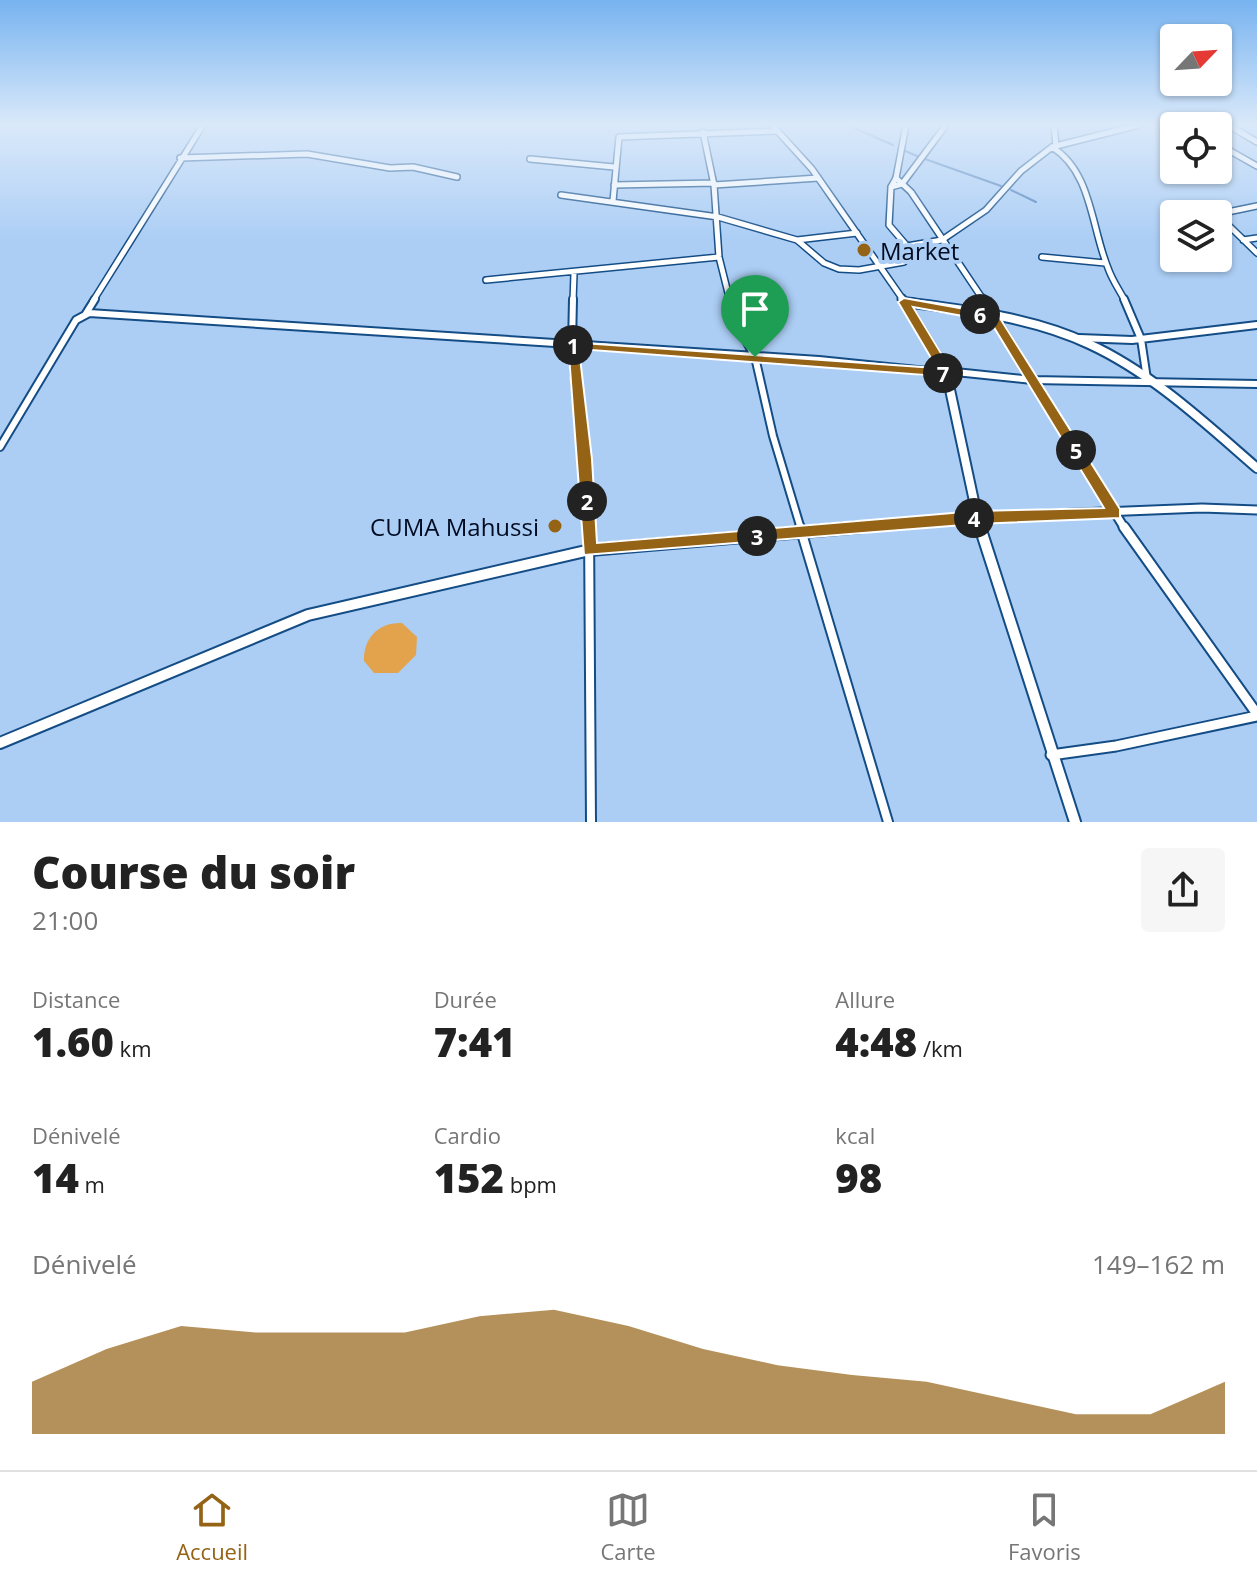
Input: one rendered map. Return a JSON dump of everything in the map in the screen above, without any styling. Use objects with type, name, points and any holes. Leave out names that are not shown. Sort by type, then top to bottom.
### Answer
[{"type":"main road","points":[[904,302],[994,317],[1075,338],[1096,348],[1147,382],[1257,468]]},
{"type":"main road","points":[[904,302],[946,372],[976,517],[1075,822]]},
{"type":"main road","points":[[0,743],[308,615],[590,550],[976,517]]},
{"type":"street","points":[[0,447],[177,163]]},
{"type":"street","points":[[362,163],[390,168],[413,167],[457,177]]},
{"type":"street","points":[[576,163],[614,167]]},
{"type":"street","points":[[613,201],[615,163]]},
{"type":"street","points":[[710,163],[718,217],[719,257],[738,326],[755,357],[773,436],[888,822]]},
{"type":"street","points":[[805,163],[904,302]]},
{"type":"street","points":[[899,163],[891,187],[889,225],[907,246]]},
{"type":"street","points":[[891,187],[902,184],[917,163]]},
{"type":"street","points":[[907,246],[942,240],[986,210],[1032,163]]},
{"type":"street","points":[[1072,163],[1078,172],[1105,263],[1141,339],[1147,382]]},
{"type":"street","points":[[614,185],[714,184],[818,178]]},
{"type":"street","points":[[896,178],[994,317],[1115,514],[1257,715],[1116,746],[1051,755]]},
{"type":"street","points":[[561,195],[718,217],[797,240],[834,267],[881,267],[904,262],[903,253],[907,246]]},
{"type":"street","points":[[1232,211],[1257,206]]},
{"type":"street","points":[[1232,229],[1257,253]]},
{"type":"street","points":[[797,240],[857,233]]},
{"type":"street","points":[[1243,240],[1257,238]]},
{"type":"street","points":[[486,280],[574,274],[719,257]]},
{"type":"street","points":[[1042,257],[1105,263]]},
{"type":"street","points":[[574,274],[572,345],[585,459],[590,550],[595,821]]},
{"type":"street","points":[[85,315],[183,317],[755,357],[1032,380],[1257,384]]},
{"type":"street","points":[[1075,338],[1141,339],[1257,325]]},
{"type":"street","points":[[976,517],[1115,514],[1202,508],[1257,510]]},
{"type":"shaded area","points":[[402,623],[417,637],[416,655],[398,673],[374,673],[364,661],[366,645],[374,633],[386,625]]},
{"type":"waterway","points":[[937,163],[1001,186]]},
{"type":"waterway","points":[[1011,190],[1036,202]]},
{"type":"place","name":"Market","points":[[864,250]]},
{"type":"place","name":"CUMA Mahussi","points":[[555,526]]},
{"type":"route","points":[[904,302],[994,317],[1115,514],[976,517],[590,550],[582,420],[572,345],[755,357],[947,373],[904,302]]}]
